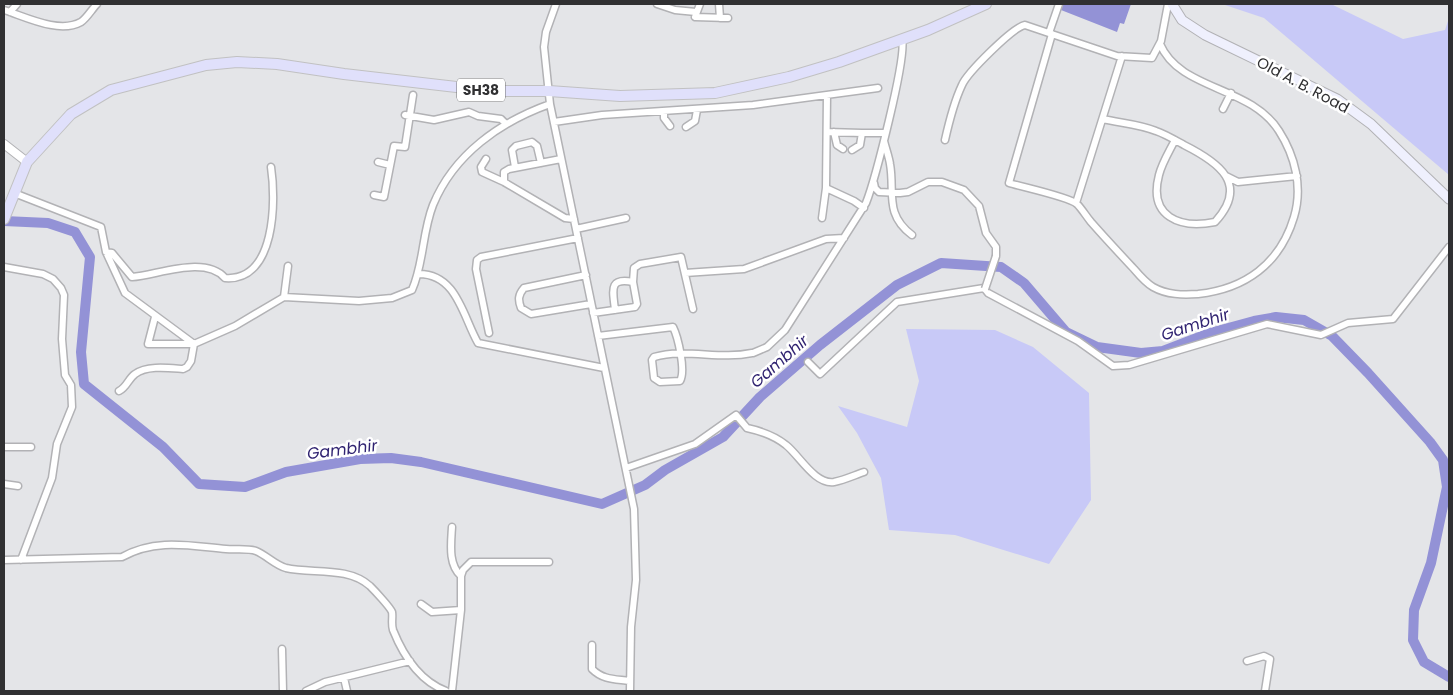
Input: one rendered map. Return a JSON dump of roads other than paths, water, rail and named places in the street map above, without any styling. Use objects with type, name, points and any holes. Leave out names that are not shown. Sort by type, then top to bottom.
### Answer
[{"type":"main road","name":"SH38","points":[[4,218],[27,162],[71,114],[88,102],[111,90],[134,82],[206,65],[237,62],[277,64],[439,86],[491,91],[549,91],[620,96],[715,93],[790,77],[839,62],[928,30],[986,4]]},
{"type":"main road","name":"Old A. B. Road","points":[[1171,4],[1182,20],[1205,35],[1337,99],[1371,124],[1449,199]]},
{"type":"street","points":[[7,11],[17,4]]},
{"type":"street","points":[[7,11],[58,26],[72,26],[83,21],[97,4]]},
{"type":"street","points":[[556,4],[546,32],[544,47],[550,104],[634,509],[636,580],[631,627],[630,691]]},
{"type":"street","points":[[657,4],[674,10],[696,12]]},
{"type":"street","points":[[700,4],[695,17],[728,18]]},
{"type":"street","points":[[719,4],[720,18]]},
{"type":"street","points":[[1059,4],[1009,183],[1076,203],[1118,252],[1153,287],[1168,293],[1185,295],[1210,293],[1243,282],[1274,256],[1287,236],[1294,217],[1298,192],[1297,176],[1290,152],[1274,123],[1261,110],[1231,93],[1180,70],[1167,58],[1160,44]]},
{"type":"street","points":[[945,140],[948,124],[964,81],[1002,41],[1020,26],[1025,25],[1122,56],[1152,58],[1160,44],[1171,4]]},
{"type":"street","points":[[598,336],[673,327],[679,353],[683,376],[680,381],[660,382],[654,378],[652,360],[654,356],[679,353],[737,356],[753,353],[768,347],[785,330],[864,208],[874,183],[902,62],[902,39]]},
{"type":"street","points":[[1076,203],[1122,56]]},
{"type":"street","points":[[554,122],[602,115],[746,106],[878,88]]},
{"type":"street","points":[[1223,109],[1231,93]]},
{"type":"street","points":[[822,218],[830,132],[827,95]]},
{"type":"street","points":[[374,195],[384,197],[394,146],[405,148],[407,116],[413,96]]},
{"type":"street","points":[[155,317],[148,344],[194,344],[235,326],[284,297],[359,301],[392,298],[412,290],[419,274],[433,206],[449,176],[483,139],[506,124],[550,104]]},
{"type":"street","points":[[686,126],[695,121],[697,110]]},
{"type":"street","points":[[664,111],[664,118],[670,126]]},
{"type":"street","points":[[407,116],[434,120],[470,112],[478,116],[501,119],[506,124]]},
{"type":"street","points":[[1102,119],[1156,131],[1209,157],[1226,176],[1238,182],[1297,176]]},
{"type":"street","points":[[830,132],[884,135]]},
{"type":"street","points":[[830,132],[837,145],[843,149]]},
{"type":"street","points":[[852,150],[860,145],[862,133]]},
{"type":"street","points":[[884,135],[890,165],[890,193],[903,228],[912,235]]},
{"type":"street","points":[[1175,140],[1160,173],[1157,189],[1160,207],[1170,218],[1195,223],[1214,222],[1227,206],[1230,198],[1226,176]]},
{"type":"street","points":[[515,168],[512,150],[516,146],[532,142],[537,146],[541,163]]},
{"type":"street","points":[[4,144],[27,162]]},
{"type":"street","points":[[486,159],[481,167],[482,172],[504,182],[566,218],[574,219]]},
{"type":"street","points":[[504,182],[504,172],[561,159]]},
{"type":"street","points":[[378,162],[390,165]]},
{"type":"street","points":[[106,252],[112,253],[132,277],[190,267],[212,269],[220,272],[226,278],[246,274],[253,269],[267,249],[274,193],[271,166]]},
{"type":"street","points":[[874,183],[879,192],[890,193],[908,192],[928,182],[942,182],[964,190],[979,206],[986,232],[996,247],[996,256],[985,289]]},
{"type":"street","points":[[826,188],[854,200],[864,208]]},
{"type":"street","points":[[14,194],[101,227],[106,252],[125,293],[194,344]]},
{"type":"street","points":[[576,229],[626,218]]},
{"type":"street","points":[[489,333],[476,269],[477,260],[506,251],[578,238]]},
{"type":"street","points":[[685,273],[744,269],[826,239],[844,238]]},
{"type":"street","points":[[808,362],[820,374],[897,302],[984,288],[988,293],[1078,341],[1113,366],[1129,364],[1267,324],[1321,335],[1348,322],[1393,319],[1449,247]]},
{"type":"street","points":[[593,313],[635,307],[637,304],[633,282],[634,268],[640,264],[681,257],[693,309]]},
{"type":"street","points":[[284,297],[288,266]]},
{"type":"street","points":[[4,267],[43,274],[53,279],[61,288],[64,295],[62,339],[65,375],[71,385],[72,407],[57,444],[52,478],[21,560]]},
{"type":"street","points":[[419,274],[429,274],[440,278],[449,286],[457,297],[478,343],[604,368]]},
{"type":"street","points":[[586,275],[524,288],[520,292],[519,302],[521,308],[531,314],[591,304]]},
{"type":"street","points":[[615,310],[612,289],[614,284],[620,281],[633,282]]},
{"type":"street","points":[[119,391],[127,387],[134,374],[152,368],[187,367],[191,362],[194,344]]},
{"type":"street","points":[[626,468],[695,444],[736,415],[747,428],[760,431],[786,445],[811,470],[827,481],[834,482],[864,472]]},
{"type":"street","points":[[4,447],[31,447]]},
{"type":"street","points":[[4,484],[18,486]]},
{"type":"street","points":[[452,528],[451,556],[457,572],[461,576]]},
{"type":"street","points":[[4,560],[122,557],[134,550],[165,544],[254,550],[287,568],[336,573],[360,579],[370,587],[392,612],[393,631],[403,653],[430,685],[446,691]]},
{"type":"street","points":[[452,691],[461,610],[461,576],[466,566],[472,562],[549,562]]},
{"type":"street","points":[[421,604],[432,612],[461,610]]},
{"type":"street","points":[[592,645],[592,669],[598,675],[605,678],[629,681]]},
{"type":"street","points":[[282,649],[283,691]]},
{"type":"street","points":[[1247,661],[1264,656],[1270,659],[1265,691]]},
{"type":"street","points":[[306,691],[325,682],[410,661]]},
{"type":"street","points":[[344,678],[346,691]]},
{"type":"waterway","name":"Gambhir","points":[[4,221],[48,223],[75,232],[90,257],[81,352],[84,384],[163,447],[199,484],[245,487],[286,472],[360,459],[391,458],[421,462],[602,504],[645,485],[665,470],[723,437],[760,397],[820,345],[897,285],[941,263],[1001,267],[1024,283],[1066,332],[1097,347],[1141,353],[1163,351],[1210,333],[1254,321],[1276,317],[1304,320],[1332,336],[1430,442],[1443,460],[1447,487],[1431,563],[1414,610],[1413,640],[1424,662],[1449,677]]}]
